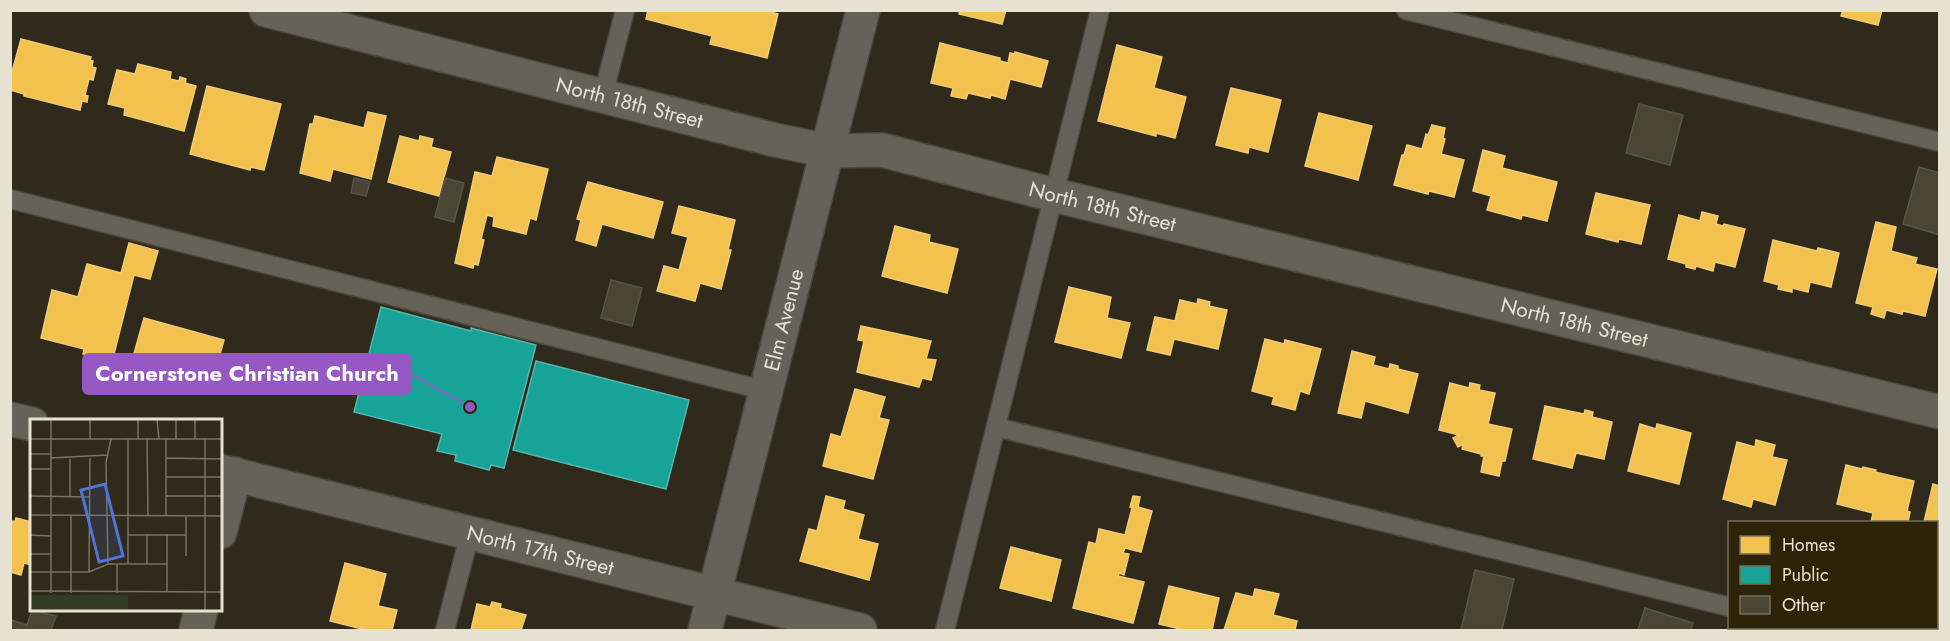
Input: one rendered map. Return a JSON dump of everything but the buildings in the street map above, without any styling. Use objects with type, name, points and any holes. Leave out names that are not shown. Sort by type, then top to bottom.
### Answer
[{"type":"street","name":"North 18th Street","points":[[266,10],[776,140],[828,151],[882,150],[1054,195],[1940,412]]},
{"type":"street","name":"Elm Avenue","points":[[705,630],[863,10]]},
{"type":"street","points":[[10,419],[30,424]]},
{"type":"street","name":"North 17th Street","points":[[228,472],[860,630]]},
{"type":"street","points":[[222,517],[228,472]]},
{"type":"street","points":[[196,630],[201,611]]},
{"type":"lane","points":[[603,95],[625,10]]},
{"type":"lane","points":[[945,630],[1100,10]]},
{"type":"lane","points":[[1406,10],[1940,142]]},
{"type":"lane","points":[[10,199],[767,391]]},
{"type":"lane","points":[[996,427],[1728,606]]},
{"type":"lane","points":[[445,630],[470,533]]},
{"type":"place","name":"Cornerstone Christian Church","points":[[470,407]]}]
